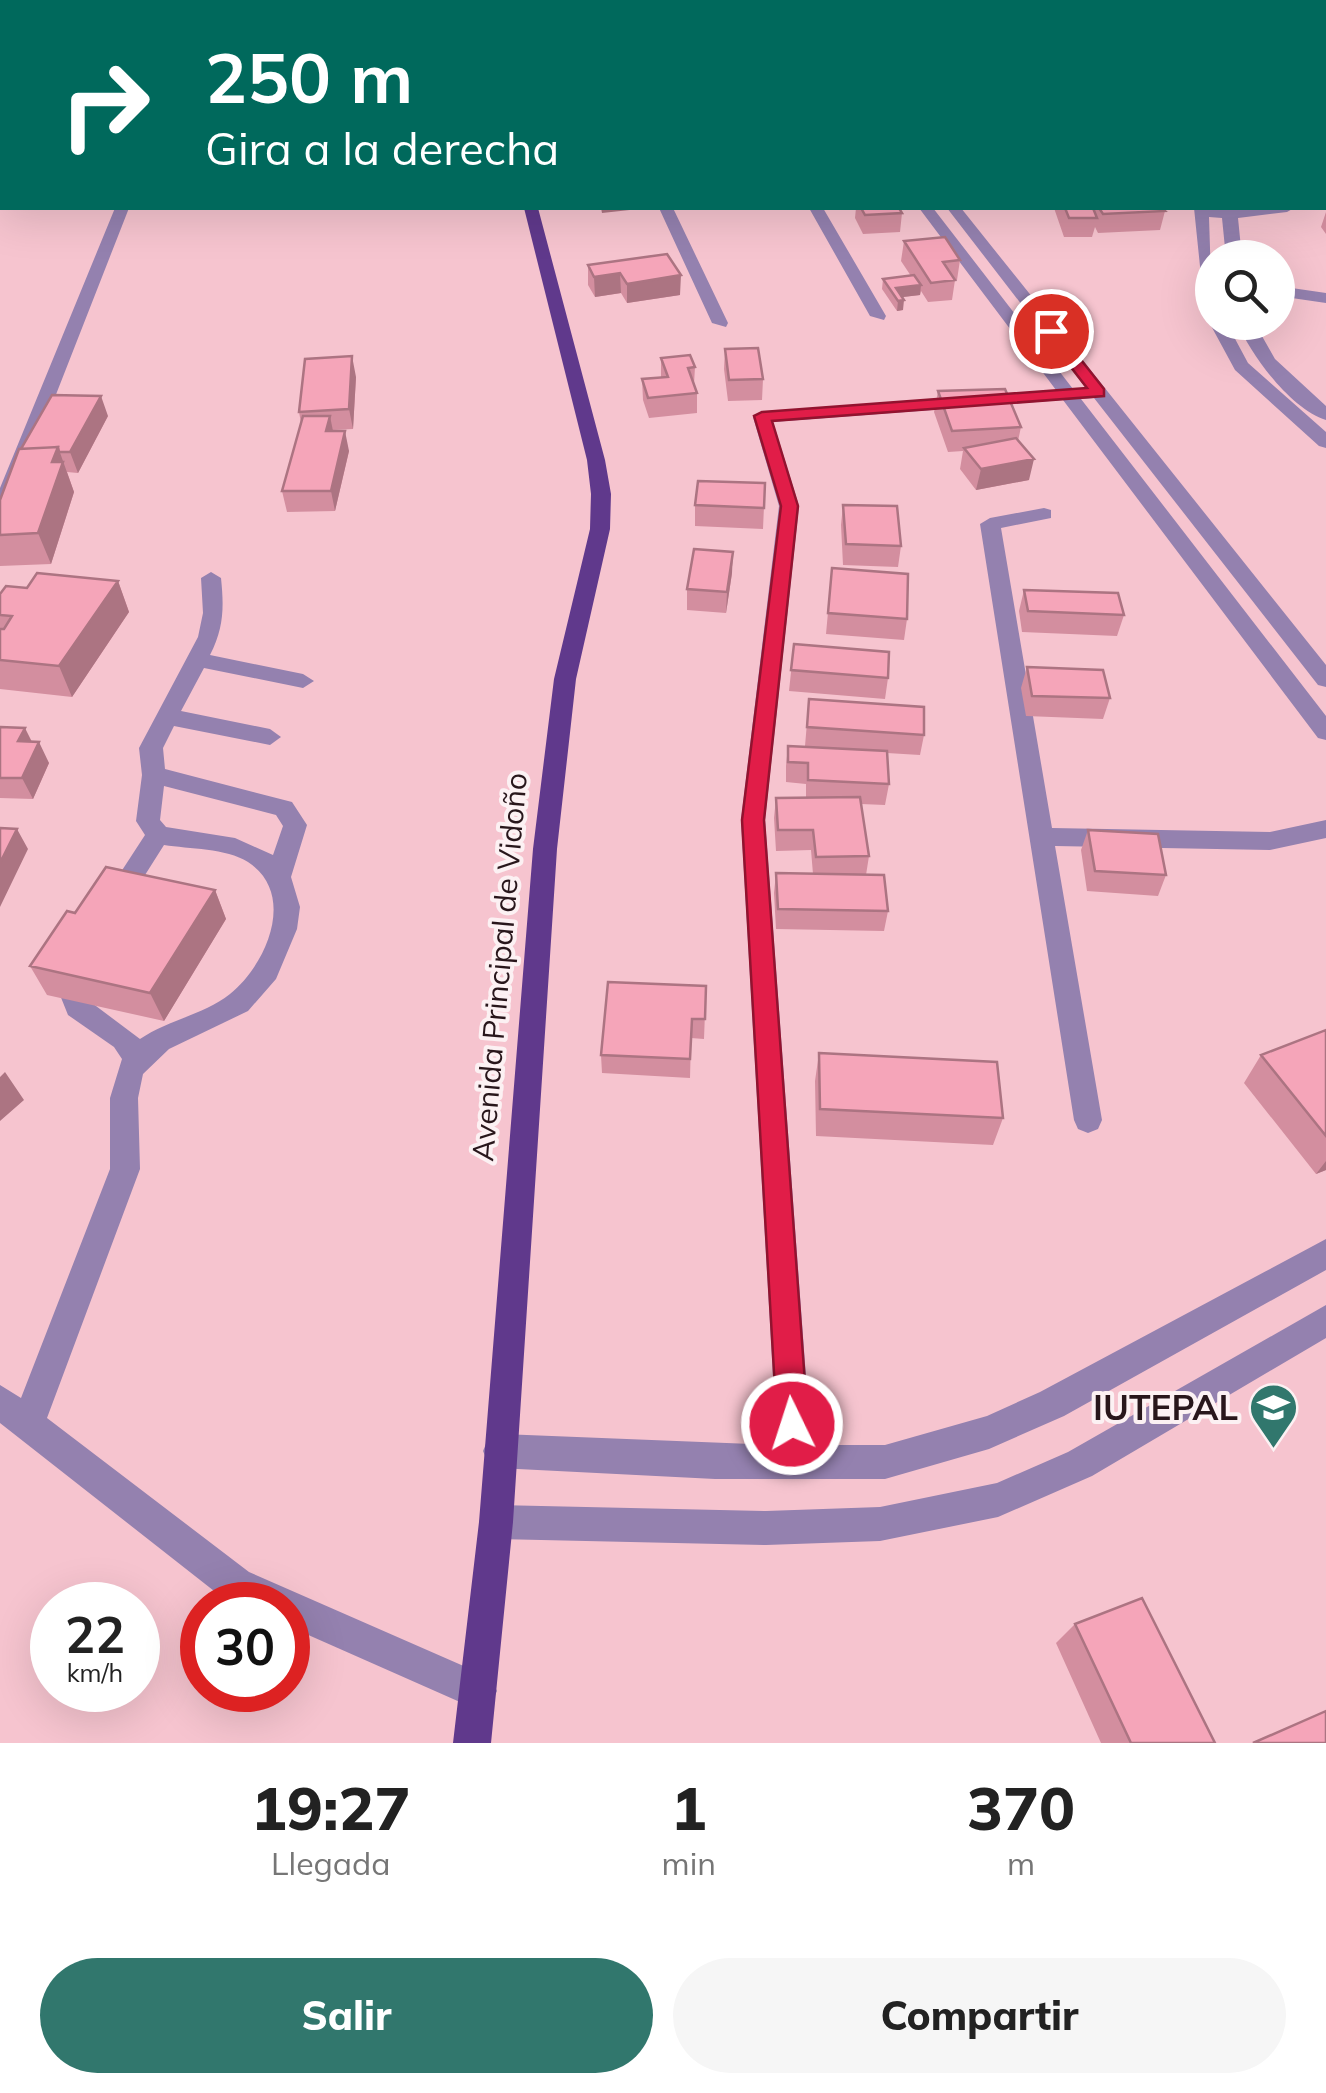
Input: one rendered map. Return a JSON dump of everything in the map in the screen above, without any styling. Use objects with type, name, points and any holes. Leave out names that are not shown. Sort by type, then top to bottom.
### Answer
[{"type":"main road","name":"Avenida Principal de Vidoño","points":[[472,1743],[496,1522],[544,849],[566,679],[600,529],[601,494],[596,460],[532,210]]},
{"type":"street","points":[[0,512],[121,210]]},
{"type":"street","points":[[667,210],[720,323]]},
{"type":"street","points":[[817,210],[878,316]]},
{"type":"street","points":[[928,210],[1326,732]]},
{"type":"street","points":[[956,210],[1326,680]]},
{"type":"street","points":[[1205,240],[1201,210],[1229,211],[1232,240]]},
{"type":"street","points":[[1295,293],[1326,298]]},
{"type":"street","points":[[1227,340],[1241,366],[1326,442]]},
{"type":"street","points":[[1253,340],[1279,376],[1326,415]]},
{"type":"street","points":[[795,1462],[753,820],[790,506],[762,416],[1099,392]]},
{"type":"street","points":[[1044,514],[990,524],[1088,1120]]},
{"type":"street","points":[[28,1424],[125,1169],[129,1144],[122,1116],[126,1084],[138,1058],[158,1042],[238,1003],[266,975],[284,932],[287,900],[279,876],[255,853],[158,835],[148,821],[154,774],[151,748],[198,660],[214,614],[211,578]]},
{"type":"street","points":[[198,660],[303,681]]},
{"type":"street","points":[[166,716],[270,736]]},
{"type":"street","points":[[154,774],[284,808],[295,825],[279,876]]},
{"type":"street","points":[[1041,837],[1270,841],[1326,829]]},
{"type":"street","points":[[106,915],[158,835]]},
{"type":"street","points":[[85,947],[69,985],[78,1007],[124,1039],[138,1058]]},
{"type":"street","points":[[500,1451],[716,1462],[885,1462],[988,1432],[1070,1395],[1326,1254]]},
{"type":"street","points":[[496,1522],[766,1528],[880,1524],[998,1500],[1080,1464],[1326,1320]]},
{"type":"street","points":[[0,1402],[232,1582]]},
{"type":"street","points":[[310,1618],[478,1692]]},
{"type":"building","points":[[862,210],[902,213],[865,215]]},
{"type":"building","points":[[1066,210],[1094,210],[1097,218],[1069,218]]},
{"type":"building","points":[[1100,210],[1165,211],[1103,214]]},
{"type":"building","points":[[945,237],[960,260],[943,262],[955,280],[931,283],[904,241]]},
{"type":"building","points":[[667,254],[681,275],[627,284],[620,273],[594,277],[588,265]]},
{"type":"building","points":[[914,275],[921,285],[896,288],[904,300],[898,301],[883,279]]},
{"type":"building","points":[[758,348],[763,379],[729,380],[725,349]]},
{"type":"building","points":[[690,355],[695,367],[688,368],[697,393],[648,398],[642,379],[668,377],[661,358]]},
{"type":"building","points":[[352,356],[349,409],[299,412],[305,359]]},
{"type":"building","points":[[1005,389],[1021,427],[952,431],[938,391]]},
{"type":"building","points":[[52,395],[101,396],[70,452],[59,452],[58,447],[21,449]]},
{"type":"building","points":[[303,416],[330,416],[326,431],[345,431],[331,491],[282,491]]},
{"type":"building","points":[[1016,438],[1034,459],[981,469],[964,448]]},
{"type":"building","points":[[58,447],[52,462],[63,462],[38,533],[0,535],[0,500],[19,449]]},
{"type":"building","points":[[698,481],[765,483],[764,508],[695,505]]},
{"type":"building","points":[[843,505],[897,506],[901,546],[846,544]]},
{"type":"building","points":[[694,549],[733,552],[727,592],[687,589]]},
{"type":"building","points":[[832,568],[908,574],[907,619],[828,613]]},
{"type":"building","points":[[37,573],[118,581],[59,666],[0,660],[0,629],[12,616],[0,615],[0,594],[6,586],[27,588]]},
{"type":"building","points":[[1024,590],[1118,593],[1124,615],[1028,611]]},
{"type":"building","points":[[794,644],[889,652],[888,678],[791,670]]},
{"type":"building","points":[[1027,667],[1103,670],[1110,698],[1032,696]]},
{"type":"building","points":[[809,699],[924,707],[924,735],[807,727]]},
{"type":"building","points":[[0,727],[25,728],[18,741],[39,742],[22,778],[0,778]]},
{"type":"building","points":[[788,746],[887,751],[889,784],[808,780],[808,763],[788,762]]},
{"type":"building","points":[[860,797],[869,856],[816,857],[813,830],[778,830],[776,798]]},
{"type":"building","points":[[0,828],[17,829],[0,863]]},
{"type":"building","points":[[1088,830],[1158,834],[1166,875],[1095,871]]},
{"type":"building","points":[[106,867],[215,890],[150,993],[30,966],[67,911],[75,913]]},
{"type":"building","points":[[776,873],[884,875],[888,911],[778,909]]},
{"type":"building","points":[[608,982],[706,986],[705,1019],[692,1019],[690,1059],[601,1055]]},
{"type":"building","points":[[1326,1030],[1326,1136],[1261,1055]]},
{"type":"building","points":[[819,1053],[997,1062],[1003,1118],[820,1109]]},
{"type":"building","points":[[1142,1598],[1215,1743],[1131,1743],[1075,1624]]},
{"type":"building","points":[[1326,1711],[1326,1743],[1253,1743]]},
{"type":"place","name":"IUTEPAL","points":[[1273,1450]]},
{"type":"route","points":[[792,1424],[753,820],[790,506],[762,416],[1099,392],[1051,331]]}]
